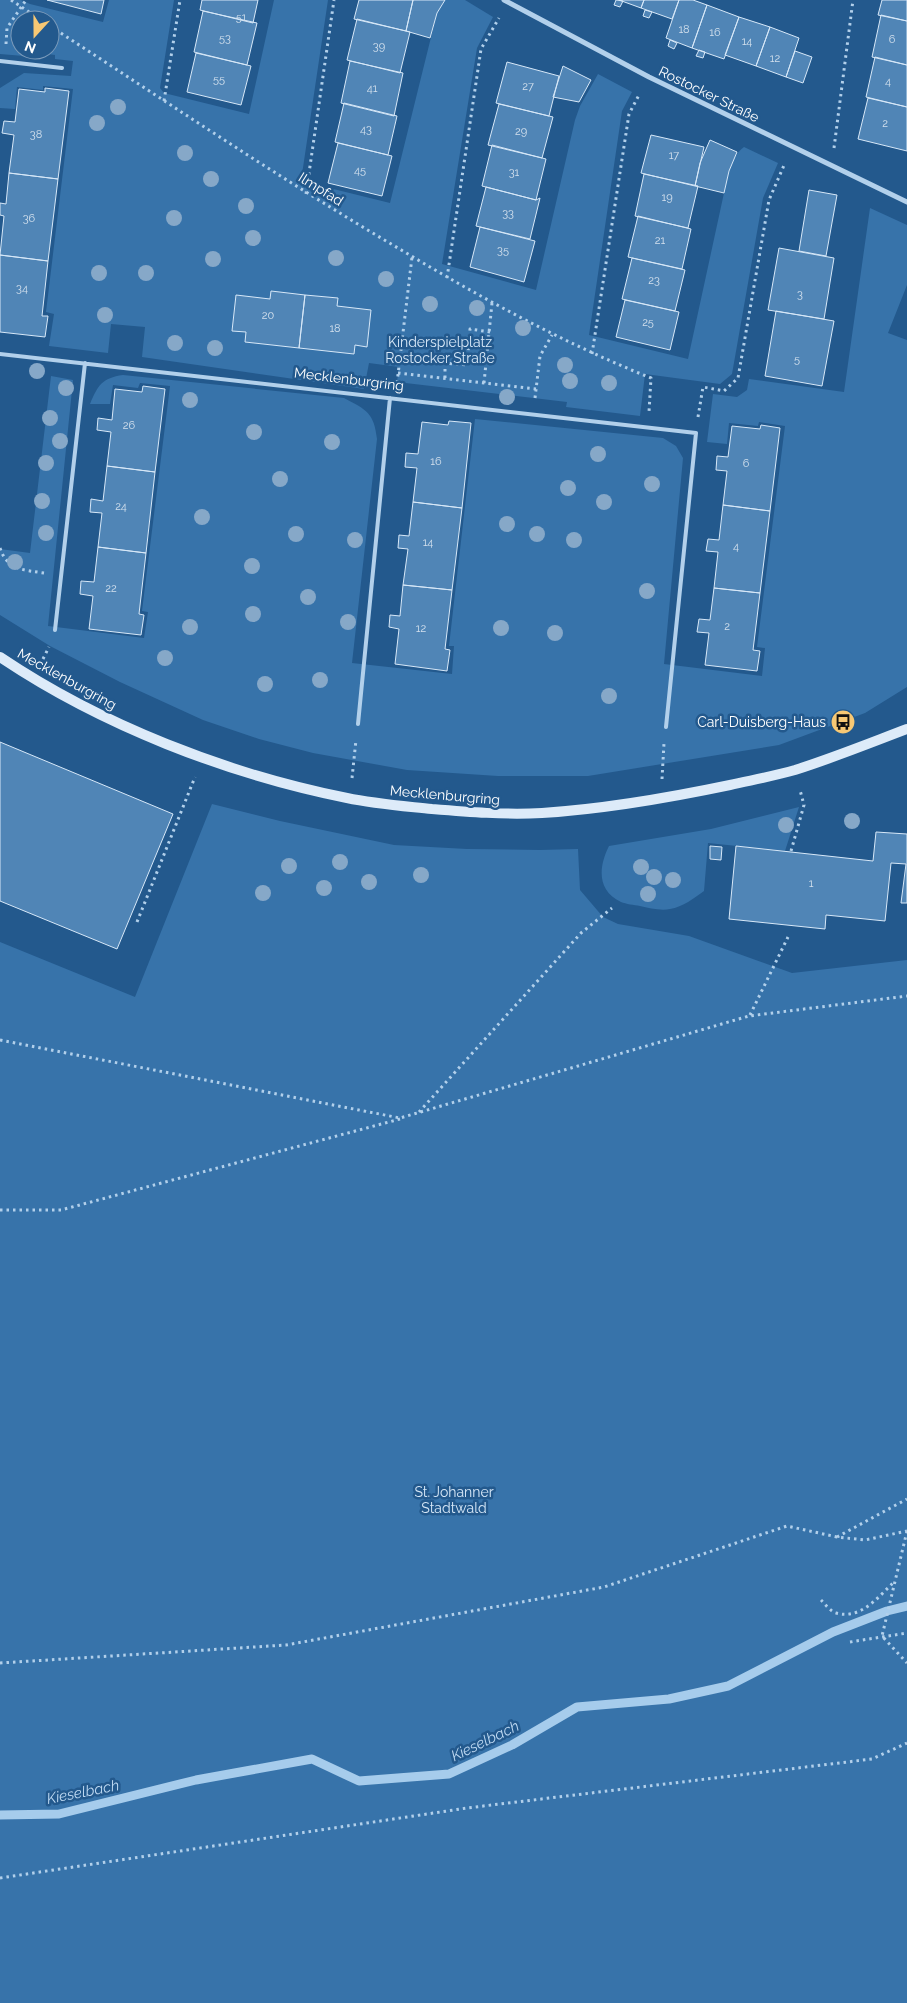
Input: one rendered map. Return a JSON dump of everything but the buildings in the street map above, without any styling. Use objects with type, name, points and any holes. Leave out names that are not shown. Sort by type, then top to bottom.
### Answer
[{"type":"street","name":"Rostocker Straße","points":[[504,0],[649,77],[907,202]]},
{"type":"street","name":"Mecklenburgring","points":[[0,657],[52,690],[109,720],[202,758],[305,788],[348,798],[494,814],[541,813],[618,804],[704,790],[794,770],[907,729]]},
{"type":"lane","points":[[0,61],[62,68]]},
{"type":"lane","name":"Mecklenburgring","points":[[0,354],[696,432]]},
{"type":"lane","points":[[55,630],[86,363]]},
{"type":"lane","points":[[358,724],[390,398]]},
{"type":"lane","points":[[666,727],[696,432]]},
{"type":"path","points":[[11,0],[26,10]]},
{"type":"path","points":[[7,28],[26,0]]},
{"type":"path","points":[[164,101],[180,0]]},
{"type":"path","points":[[306,194],[334,0]]},
{"type":"path","points":[[831,166],[853,0]]},
{"type":"path","points":[[447,278],[481,49],[498,20]]},
{"type":"path","name":"Ilmpfad","points":[[60,33],[306,194],[447,278],[552,335],[651,378],[647,427]]},
{"type":"path","points":[[592,354],[629,114],[640,95]]},
{"type":"path","points":[[696,432],[703,387],[724,391],[738,378],[769,200],[784,166]]},
{"type":"path","points":[[396,399],[412,257]]},
{"type":"path","points":[[484,383],[492,303]]},
{"type":"path","points":[[445,378],[445,363],[467,364],[470,330],[490,332]]},
{"type":"path","points":[[535,396],[540,356],[552,335]]},
{"type":"path","points":[[398,373],[536,389]]},
{"type":"path","points":[[0,548],[3,559],[19,570],[62,575]]},
{"type":"path","points":[[137,922],[189,793]]},
{"type":"path","points":[[791,851],[804,805]]},
{"type":"path","points":[[419,1112],[581,933],[612,908]]},
{"type":"path","points":[[749,1016],[788,937]]},
{"type":"path","points":[[0,1210],[61,1210],[400,1118],[749,1016],[907,996]]},
{"type":"path","points":[[0,1040],[400,1118]]},
{"type":"path","points":[[837,1537],[907,1499]]},
{"type":"path","points":[[0,1663],[286,1645],[604,1587],[787,1526],[837,1537],[864,1540],[907,1531],[882,1636]]},
{"type":"path","points":[[821,1600],[834,1613],[848,1614],[866,1608],[895,1582]]},
{"type":"path","points":[[850,1642],[907,1633]]},
{"type":"path","points":[[882,1636],[907,1664]]},
{"type":"path","points":[[0,1878],[467,1808],[872,1759],[907,1743]]},
{"type":"green space","points":[[0,0],[21,0],[54,10],[10,10],[10,55],[0,54]]},
{"type":"green space","name":"Kinderspielplatz Rostocker Straße","points":[[109,0],[174,0],[160,88],[164,93],[249,114],[274,0],[328,0],[301,181],[390,203],[437,13],[445,0],[465,0],[493,17],[477,48],[442,264],[536,290],[575,120],[580,106],[598,74],[632,92],[622,111],[589,335],[688,359],[728,174],[733,162],[739,151],[744,147],[778,163],[763,198],[732,374],[720,384],[645,374],[640,416],[566,407],[567,402],[397,382],[399,367],[369,363],[364,389],[142,357],[145,327],[111,324],[108,353],[49,346],[54,314],[46,312],[73,89],[43,86],[43,90],[17,87],[15,109],[0,108],[0,88],[24,73],[71,76],[73,61],[60,60],[60,11],[103,22]]},
{"type":"green space","points":[[870,208],[907,225],[907,285],[888,333],[907,340],[907,687],[865,713],[779,745],[588,776],[498,776],[407,770],[313,753],[259,739],[203,720],[120,682],[50,646],[0,615],[0,549],[30,553],[51,376],[73,380],[48,626],[144,638],[148,612],[142,611],[170,386],[140,383],[138,388],[113,385],[110,404],[90,404],[98,387],[105,380],[123,375],[344,398],[368,413],[374,423],[377,439],[352,663],[452,674],[454,646],[449,646],[475,419],[663,438],[676,446],[683,458],[664,664],[762,676],[765,648],[757,647],[785,426],[759,422],[758,426],[729,423],[727,444],[707,442],[713,394],[737,397],[747,390],[749,379],[844,392]]},
{"type":"green space","name":"St. Johanner Stadtwald","points":[[212,804],[280,821],[394,845],[467,849],[578,849],[580,890],[603,917],[618,924],[689,936],[792,973],[907,960],[907,2003],[0,2003],[0,942],[135,997]]},
{"type":"green space","points":[[799,807],[785,851],[708,843],[704,891],[679,906],[666,910],[623,903],[607,891],[604,884],[602,877],[603,861],[609,846],[711,829]]},
{"type":"waterway","name":"Kieselbach","points":[[0,1815],[59,1814],[196,1780],[312,1759],[359,1781],[449,1774],[512,1745],[577,1707],[669,1699],[728,1686],[833,1632],[887,1611],[907,1606]]},
{"type":"place","name":"Carl-Duisberg-Haus","points":[[843,722]]}]
